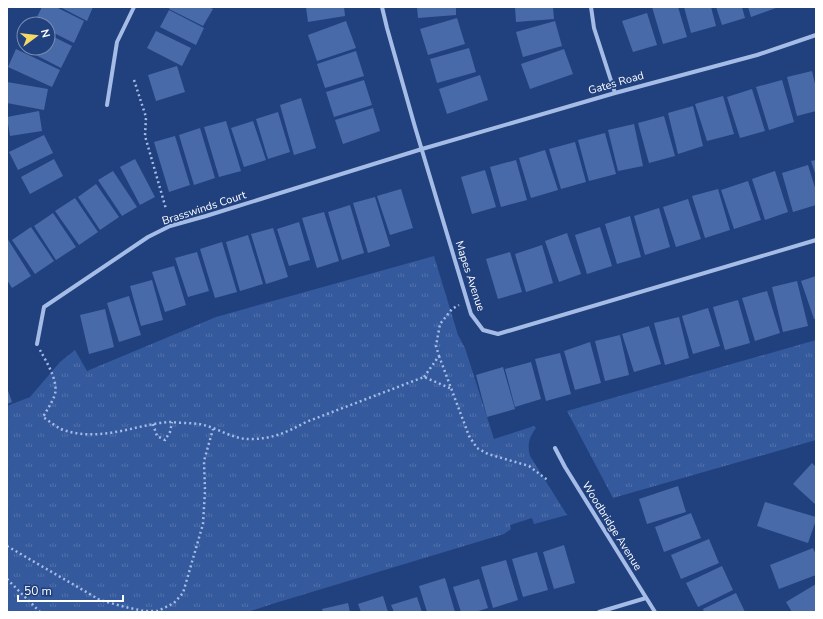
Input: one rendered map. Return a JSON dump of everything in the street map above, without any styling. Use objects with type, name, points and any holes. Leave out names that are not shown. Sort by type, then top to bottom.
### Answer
[{"type":"street","points":[[107,105],[117,42],[134,7]]},
{"type":"street","name":"Mapes Avenue","points":[[382,7],[471,314],[483,330],[498,334],[816,240]]},
{"type":"street","points":[[591,7],[594,28],[615,93]]},
{"type":"street","name":"Gates Road","points":[[422,149],[615,93],[757,54],[816,35]]},
{"type":"street","name":"Brasswinds Court","points":[[37,344],[44,308],[148,237],[170,226],[422,149]]},
{"type":"street","name":"Woodbridge Avenue","points":[[555,448],[565,467],[655,612]]},
{"type":"street","points":[[599,612],[646,598]]},
{"type":"path","points":[[134,80],[146,117],[145,136],[166,210]]},
{"type":"path","points":[[467,300],[452,309],[440,324],[436,346],[469,436],[477,448],[488,454],[529,466],[549,481]]},
{"type":"path","points":[[37,344],[57,387],[55,396],[43,417],[60,428],[80,434],[100,434],[118,432],[162,422],[172,422],[199,424],[250,440],[274,437],[306,422],[424,377],[439,356]]},
{"type":"path","points":[[424,377],[452,389]]},
{"type":"path","points":[[153,424],[157,436],[165,440],[170,432],[172,422]]},
{"type":"path","points":[[7,546],[100,600],[144,611],[158,611],[174,603],[183,593],[203,524],[205,491],[204,461],[213,429]]},
{"type":"path","points":[[7,578],[40,612]]},
{"type":"green space","points":[[434,256],[458,335],[465,348],[494,439],[534,426],[536,428],[529,441],[530,456],[567,515],[534,524],[532,518],[510,525],[511,529],[504,534],[248,612],[7,612],[7,406],[30,397],[60,362],[75,350],[87,371],[216,317]]},
{"type":"green space","points":[[816,340],[816,440],[613,498],[567,411]]},
{"type":"building","points":[[42,7],[56,7],[84,21],[74,43],[56,34],[56,16],[38,16]]},
{"type":"building","points":[[60,7],[93,7],[87,21]]},
{"type":"building","points":[[170,7],[209,7],[213,9],[203,26],[169,9]]},
{"type":"building","points":[[306,7],[344,7],[345,16],[308,22]]},
{"type":"building","points":[[417,7],[456,7],[456,15],[418,18]]},
{"type":"building","points":[[515,7],[553,7],[554,19],[516,22]]},
{"type":"building","points":[[652,7],[678,7],[687,37],[663,44]]},
{"type":"building","points":[[684,7],[711,7],[716,26],[691,33]]},
{"type":"building","points":[[716,7],[742,7],[745,18],[722,25]]},
{"type":"building","points":[[748,7],[776,7],[776,8],[751,17]]},
{"type":"building","points":[[169,10],[204,28],[196,45],[160,27]]},
{"type":"building","points":[[647,13],[657,45],[633,52],[622,21]]},
{"type":"building","points":[[457,18],[465,44],[428,55],[420,29]]},
{"type":"building","points":[[346,21],[356,48],[317,61],[308,35]]},
{"type":"building","points":[[555,21],[562,46],[523,57],[516,32]]},
{"type":"building","points":[[156,31],[191,48],[182,66],[147,48]]},
{"type":"building","points":[[56,38],[72,46],[61,68],[38,56],[56,56]]},
{"type":"building","points":[[469,48],[476,72],[437,83],[430,59]]},
{"type":"building","points":[[16,49],[16,56],[31,56],[60,70],[52,87],[8,67]]},
{"type":"building","points":[[564,49],[573,74],[530,89],[521,64]]},
{"type":"building","points":[[356,51],[364,76],[325,88],[317,64]]},
{"type":"building","points":[[177,66],[185,92],[156,101],[148,75]]},
{"type":"building","points":[[812,71],[816,88],[816,111],[797,116],[787,77]]},
{"type":"building","points":[[480,75],[488,100],[447,114],[439,89]]},
{"type":"building","points":[[364,80],[372,105],[334,117],[326,92]]},
{"type":"building","points":[[782,80],[794,122],[769,130],[756,87]]},
{"type":"building","points":[[7,82],[48,89],[44,110],[7,103]]},
{"type":"building","points":[[752,89],[765,131],[740,138],[727,97]]},
{"type":"building","points":[[723,96],[734,134],[707,141],[695,104]]},
{"type":"building","points":[[301,98],[316,148],[294,155],[280,105]]},
{"type":"building","points":[[693,106],[703,146],[678,154],[668,113]]},
{"type":"building","points":[[373,108],[380,131],[343,144],[335,120]]},
{"type":"building","points":[[39,111],[42,131],[10,136],[7,117]]},
{"type":"building","points":[[278,112],[290,152],[268,159],[256,119]]},
{"type":"building","points":[[664,116],[675,156],[649,163],[638,123]]},
{"type":"building","points":[[226,121],[241,171],[219,177],[204,127]]},
{"type":"building","points":[[253,121],[266,160],[244,167],[231,128]]},
{"type":"building","points":[[634,124],[643,166],[618,171],[608,130]]},
{"type":"building","points":[[200,128],[215,178],[194,185],[179,135]]},
{"type":"building","points":[[605,133],[616,174],[589,181],[578,140]]},
{"type":"building","points":[[44,135],[53,153],[18,170],[9,152]]},
{"type":"building","points":[[175,136],[190,185],[169,192],[154,142]]},
{"type":"building","points":[[575,142],[586,182],[561,189],[549,149]]},
{"type":"building","points":[[545,150],[558,190],[531,198],[519,158]]},
{"type":"building","points":[[54,159],[63,176],[30,194],[21,177]]},
{"type":"building","points":[[135,159],[155,197],[140,205],[120,167]]},
{"type":"building","points":[[516,160],[527,200],[501,207],[490,167]]},
{"type":"building","points":[[816,160],[816,176],[811,161]]},
{"type":"building","points":[[808,165],[816,191],[816,205],[793,212],[782,173]]},
{"type":"building","points":[[485,170],[496,207],[472,214],[461,177]]},
{"type":"building","points":[[113,171],[137,207],[122,216],[98,180]]},
{"type":"building","points":[[775,171],[788,212],[765,220],[752,179]]},
{"type":"building","points":[[748,181],[761,220],[734,229],[721,190]]},
{"type":"building","points":[[96,184],[119,217],[100,230],[78,197]]},
{"type":"building","points":[[401,189],[413,228],[390,235],[377,196]]},
{"type":"building","points":[[718,189],[730,230],[705,238],[692,196]]},
{"type":"building","points":[[375,197],[390,246],[368,253],[353,203]]},
{"type":"building","points":[[75,198],[98,232],[79,245],[55,211]]},
{"type":"building","points":[[688,199],[701,239],[676,247],[663,207]]},
{"type":"building","points":[[350,205],[364,253],[342,260],[328,212]]},
{"type":"building","points":[[659,208],[670,247],[645,255],[634,216]]},
{"type":"building","points":[[324,212],[339,261],[317,268],[302,218]]},
{"type":"building","points":[[53,213],[76,247],[56,260],[34,226]]},
{"type":"building","points":[[630,216],[641,257],[617,264],[605,224]]},
{"type":"building","points":[[299,222],[310,260],[289,266],[277,229]]},
{"type":"building","points":[[31,227],[54,261],[35,274],[12,240]]},
{"type":"building","points":[[600,227],[612,266],[587,274],[575,235]]},
{"type":"building","points":[[273,228],[288,277],[266,284],[251,234]]},
{"type":"building","points":[[567,233],[581,274],[559,282],[545,241]]},
{"type":"building","points":[[248,235],[263,284],[240,291],[226,242]]},
{"type":"building","points":[[7,238],[31,276],[12,288],[7,280]]},
{"type":"building","points":[[222,242],[237,292],[215,298],[200,249]]},
{"type":"building","points":[[542,245],[553,283],[526,292],[515,254]]},
{"type":"building","points":[[197,252],[209,291],[188,297],[175,258]]},
{"type":"building","points":[[510,252],[522,292],[498,299],[486,259]]},
{"type":"building","points":[[174,266],[186,305],[165,312],[152,272]]},
{"type":"building","points":[[816,276],[816,319],[814,319],[801,281]]},
{"type":"building","points":[[152,280],[163,320],[141,326],[130,286]]},
{"type":"building","points":[[797,281],[808,326],[783,332],[772,287]]},
{"type":"building","points":[[767,291],[780,333],[755,341],[742,298]]},
{"type":"building","points":[[129,296],[141,335],[119,342],[107,303]]},
{"type":"building","points":[[738,300],[750,343],[725,350],[713,307]]},
{"type":"building","points":[[708,308],[720,346],[693,354],[682,316]]},
{"type":"building","points":[[105,309],[114,347],[89,354],[80,315]]},
{"type":"building","points":[[679,317],[689,358],[665,365],[654,323]]},
{"type":"building","points":[[649,326],[661,364],[634,372],[622,334]]},
{"type":"building","points":[[620,335],[629,375],[605,381],[595,341]]},
{"type":"building","points":[[590,342],[601,383],[575,390],[564,351]]},
{"type":"building","points":[[560,353],[571,394],[546,401],[535,359]]},
{"type":"building","points":[[531,362],[541,399],[515,407],[505,369]]},
{"type":"building","points":[[503,367],[515,409],[487,417],[476,375]]},
{"type":"building","points":[[7,388],[12,402],[7,404]]},
{"type":"building","points":[[812,463],[816,467],[816,505],[793,484]]},
{"type":"building","points":[[678,486],[686,512],[647,524],[639,499]]},
{"type":"building","points":[[765,502],[816,517],[808,543],[757,526]]},
{"type":"building","points":[[691,513],[701,538],[664,552],[655,527]]},
{"type":"building","points":[[709,539],[719,563],[681,579],[671,555]]},
{"type":"building","points":[[564,545],[575,583],[554,589],[543,552]]},
{"type":"building","points":[[813,548],[816,555],[816,575],[779,589],[770,565]]},
{"type":"building","points":[[537,552],[548,590],[523,597],[512,559]]},
{"type":"building","points":[[506,560],[518,600],[493,608],[481,567]]},
{"type":"building","points":[[722,566],[733,590],[698,607],[686,583]]},
{"type":"building","points":[[445,578],[455,612],[427,612],[419,586]]},
{"type":"building","points":[[479,579],[488,608],[475,612],[461,612],[453,587]]},
{"type":"building","points":[[816,584],[816,612],[792,612],[786,602]]},
{"type":"building","points":[[736,593],[745,612],[704,612],[703,609]]},
{"type":"building","points":[[383,596],[388,612],[361,612],[358,604]]},
{"type":"building","points":[[417,597],[422,612],[394,612],[391,605]]},
{"type":"building","points":[[348,603],[350,612],[323,612],[322,609]]}]
